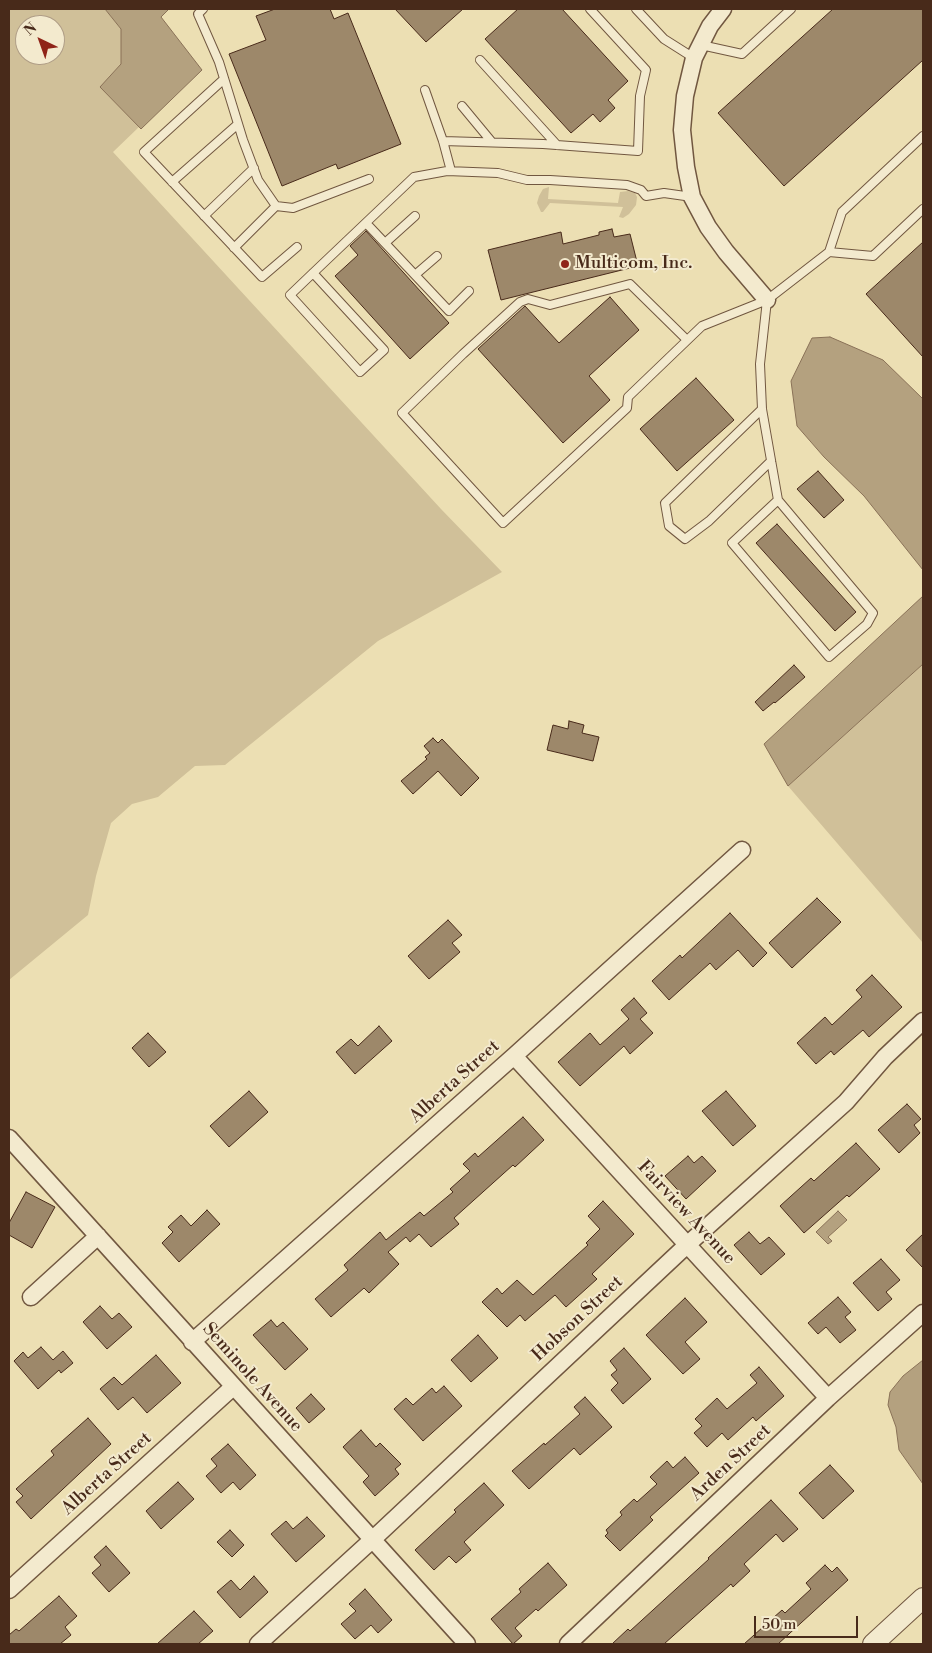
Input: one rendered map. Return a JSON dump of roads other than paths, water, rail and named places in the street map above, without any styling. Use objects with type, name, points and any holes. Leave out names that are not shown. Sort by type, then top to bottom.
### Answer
[{"type":"street","points":[[723,9],[710,26],[697,51],[685,96],[682,130],[686,167],[692,197],[708,227],[726,252],[767,300]]},
{"type":"street","name":"Alberta Street","points":[[192,1342],[514,1056],[742,850]]},
{"type":"street","name":"Hobson Street","points":[[258,1644],[688,1244],[846,1102],[886,1057],[923,1021]]},
{"type":"street","name":"Fairview Avenue","points":[[514,1056],[828,1398]]},
{"type":"street","name":"Seminole Avenue","points":[[9,1138],[467,1644]]},
{"type":"street","points":[[31,1297],[98,1236]]},
{"type":"street","name":"Arden Street","points":[[568,1644],[828,1398],[923,1313]]},
{"type":"street","name":"Alberta Street","points":[[9,1590],[233,1387]]},
{"type":"street","points":[[873,1644],[923,1598]]},
{"type":"lane","points":[[204,9],[198,14],[219,62],[258,180],[276,206],[293,208],[369,179]]},
{"type":"lane","points":[[443,140],[638,151],[640,96],[646,70],[590,9]]},
{"type":"lane","points":[[636,9],[664,39],[697,51],[742,54],[791,9]]},
{"type":"lane","points":[[480,60],[557,145]]},
{"type":"lane","points":[[224,79],[144,152],[262,277],[297,247]]},
{"type":"lane","points":[[425,90],[443,140],[451,172]]},
{"type":"lane","points":[[462,106],[491,142]]},
{"type":"lane","points":[[172,182],[238,124]]},
{"type":"lane","points":[[687,340],[630,284],[550,305],[528,299],[520,302],[402,413],[503,522],[627,408],[628,397],[702,326],[767,300],[830,252],[842,212],[923,136]]},
{"type":"lane","points":[[204,216],[254,168]]},
{"type":"lane","points":[[313,273],[384,350],[360,372],[290,294],[414,177],[451,172],[498,173],[527,180],[619,184],[635,187],[646,196],[664,193],[692,197]]},
{"type":"lane","points":[[234,248],[276,206]]},
{"type":"lane","points":[[830,252],[873,256],[923,209]]},
{"type":"lane","points":[[385,243],[415,216]]},
{"type":"lane","points":[[366,223],[449,311],[469,291]]},
{"type":"lane","points":[[416,275],[436,256]]},
{"type":"lane","points":[[767,300],[760,364],[762,409],[778,500],[874,613],[867,624],[829,656],[732,543],[778,500]]},
{"type":"lane","points":[[762,409],[665,503],[669,526],[685,539],[709,521],[771,461]]},
{"type":"place","name":"Multicom, Inc.","points":[[565,264]]}]
